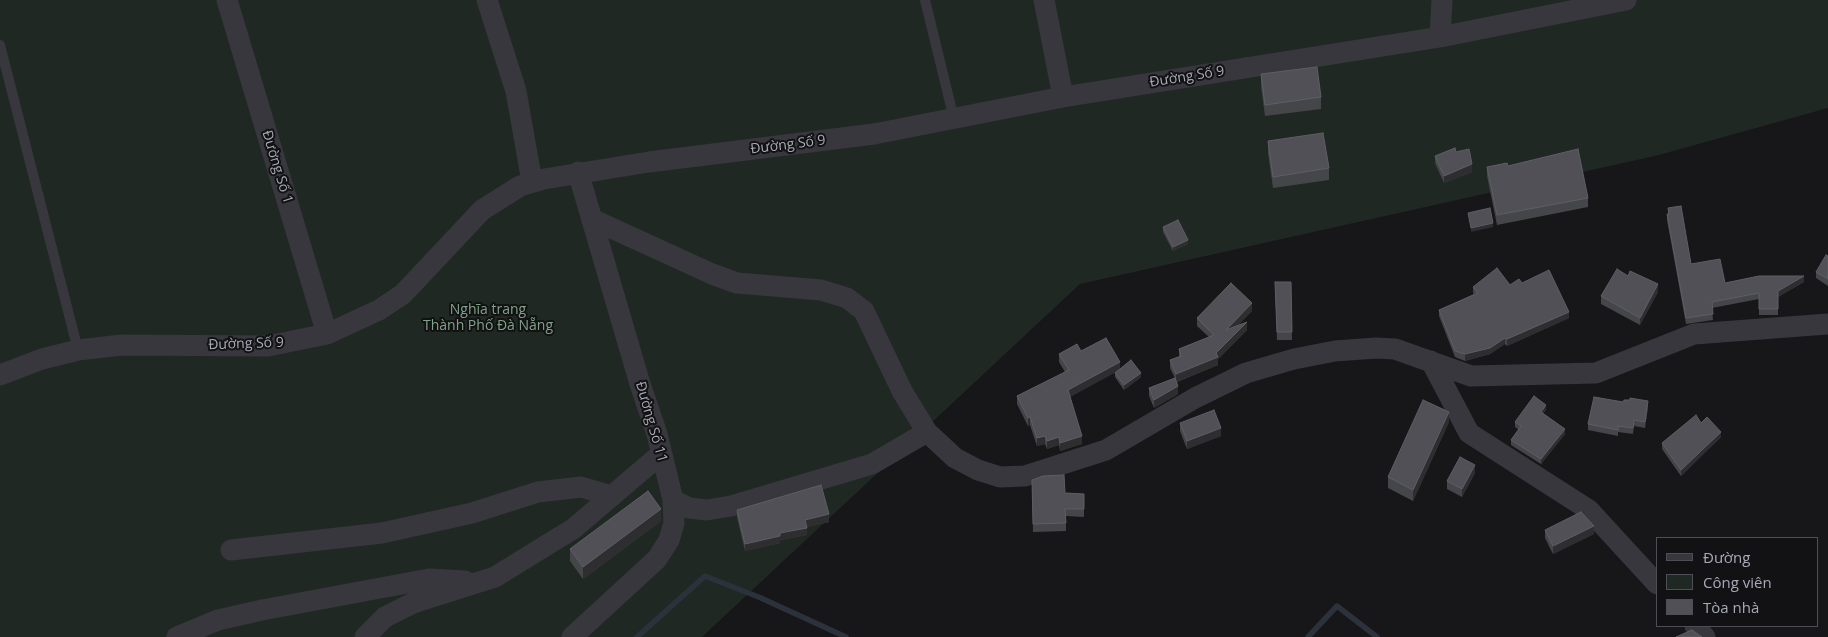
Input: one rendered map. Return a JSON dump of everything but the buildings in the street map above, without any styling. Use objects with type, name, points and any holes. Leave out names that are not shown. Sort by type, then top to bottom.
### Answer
[{"type":"street","name":"Đường Số 1","points":[[227,0],[327,334]]},
{"type":"street","points":[[487,0],[516,91],[532,182]]},
{"type":"street","points":[[1044,0],[1063,97]]},
{"type":"street","points":[[1440,38],[1442,0]]},
{"type":"street","name":"Đường Số 9","points":[[0,375],[42,359],[78,350],[122,345],[268,346],[327,334],[379,310],[403,294],[482,210],[500,197],[532,182],[578,172],[874,134],[1063,97],[1440,38],[1626,0]]},
{"type":"street","name":"Đường Số 11","points":[[572,637],[657,559],[669,540],[674,523],[673,500],[657,434],[640,384],[594,220],[578,172]]},
{"type":"street","points":[[594,220],[712,274],[736,282],[821,290],[847,298],[864,311],[902,391],[927,432],[954,458],[978,470],[1000,477],[1025,476],[1106,450],[1204,393],[1246,373],[1286,361],[1335,351],[1376,348],[1395,349],[1471,376],[1596,373],[1694,334],[1828,324]]},
{"type":"street","points":[[1430,361],[1469,433],[1589,510],[1656,583]]},
{"type":"street","points":[[673,500],[689,508],[707,510],[731,506],[872,464],[927,432]]},
{"type":"street","points":[[364,637],[385,616],[413,603],[495,577],[573,529],[661,454]]},
{"type":"street","points":[[231,550],[382,534],[472,513],[538,492],[581,488],[612,496]]},
{"type":"street","points":[[177,637],[226,618],[429,579],[478,582]]},
{"type":"street","points":[[1696,627],[1705,637]]},
{"type":"lane","points":[[926,0],[954,119]]},
{"type":"lane","points":[[0,46],[78,350]]},
{"type":"green space","name":"Nghĩa trang Thành Phố Đà Nẵng","points":[[0,0],[1828,0],[1828,108],[1659,155],[1080,284],[702,637],[0,637]]},
{"type":"waterway","points":[[637,637],[705,576],[761,598],[846,637]]},
{"type":"waterway","points":[[1308,637],[1337,606],[1377,637]]}]
